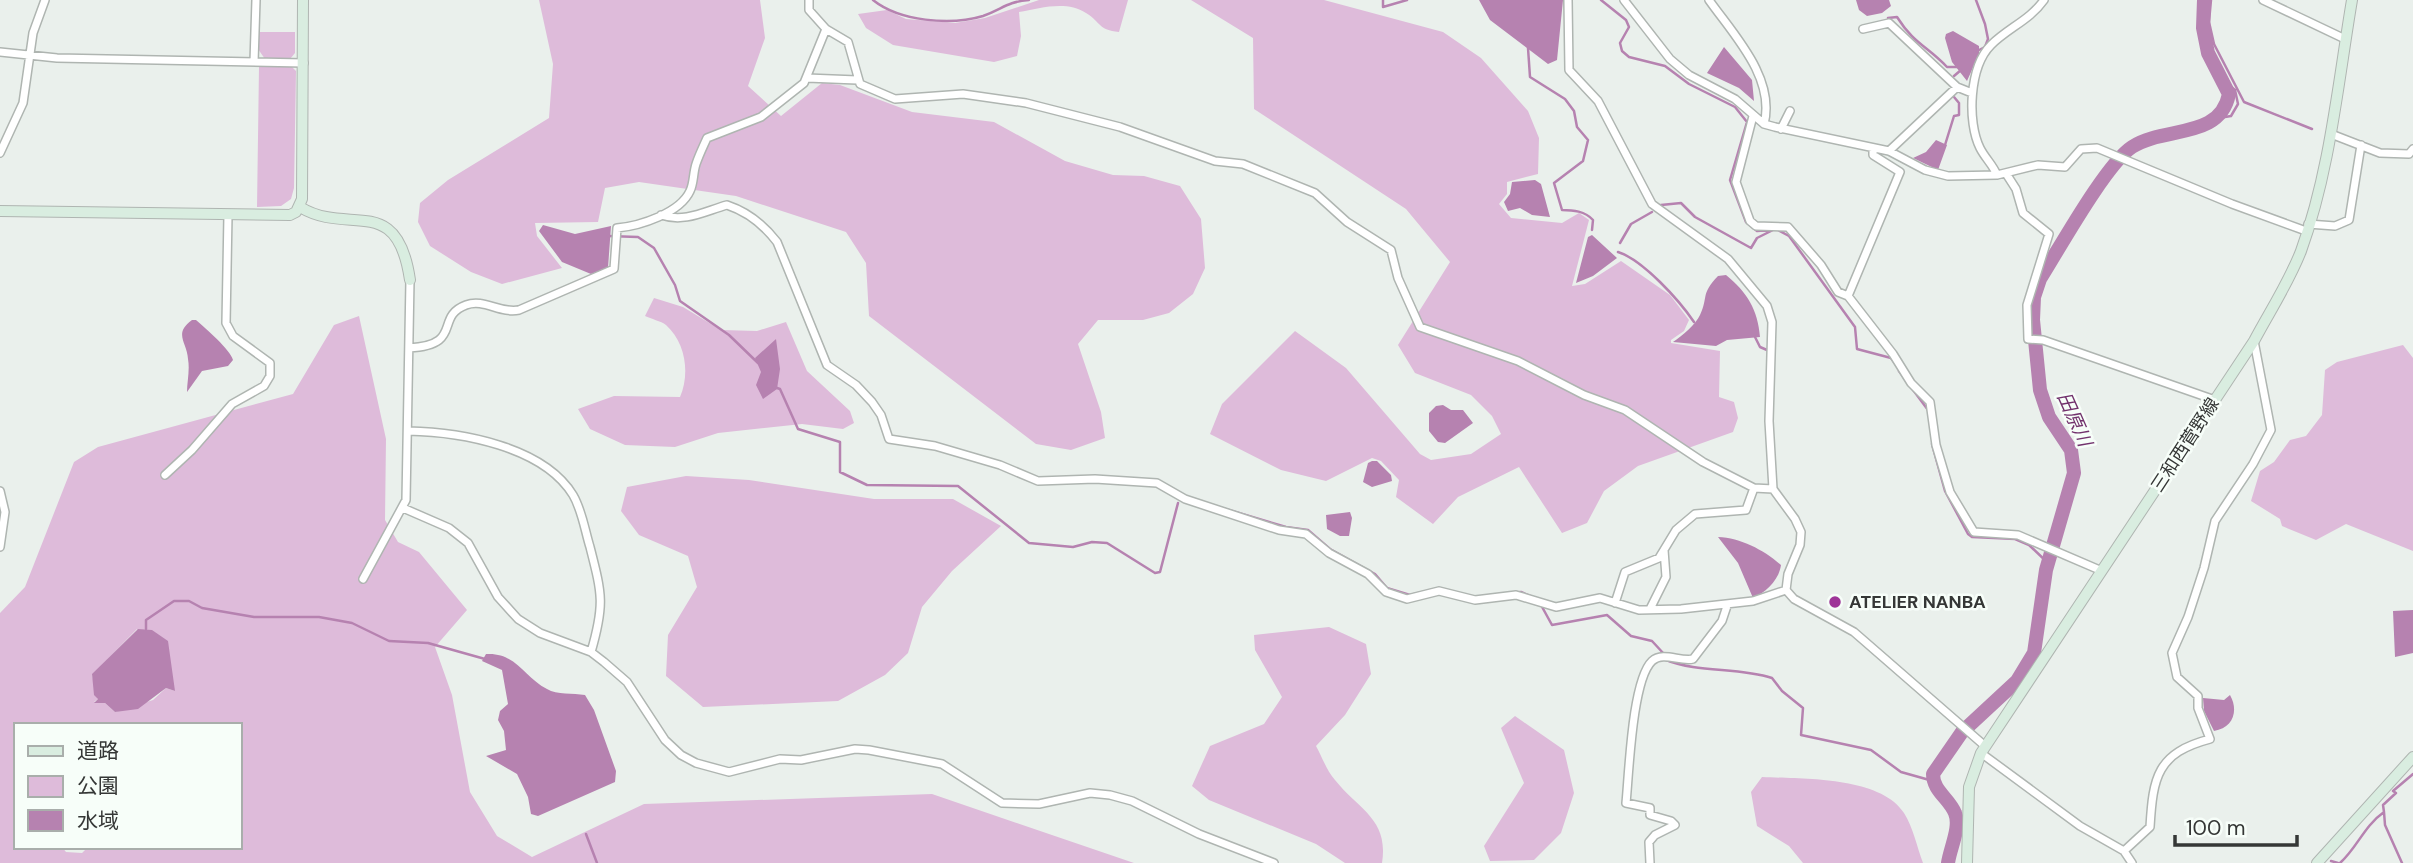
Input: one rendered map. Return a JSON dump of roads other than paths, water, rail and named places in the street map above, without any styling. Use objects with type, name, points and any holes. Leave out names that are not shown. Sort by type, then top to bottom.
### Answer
[{"type":"main road","points":[[0,211],[290,215],[300,206],[303,0]]},
{"type":"main road","name":"三和西菅野線","points":[[1966,863],[1969,787],[1983,749],[2254,341],[2292,272],[2307,227],[2331,134],[2352,0]]},
{"type":"main road","points":[[300,206],[319,215],[350,217],[388,229],[401,242],[410,280]]},
{"type":"main road","points":[[2317,863],[2413,757]]},
{"type":"street","points":[[0,153],[23,103],[36,23],[45,0]]},
{"type":"street","points":[[254,62],[256,0]]},
{"type":"street","points":[[809,0],[809,10],[826,29],[848,42],[853,52],[857,80]]},
{"type":"street","points":[[1568,0],[1569,70],[1598,101],[1652,204],[1728,259],[1767,306],[1772,322],[1769,421],[1773,489],[1801,532],[1800,545],[1788,574],[1786,590],[1794,599],[1854,632],[1969,732],[1983,749],[2080,826],[2124,851],[2132,863]]},
{"type":"street","points":[[1624,0],[1670,59],[1689,75],[1735,99],[1764,124],[1889,151],[1925,170],[1948,176],[2007,175],[2038,166],[2065,167],[2081,149],[2089,147],[2307,227],[2335,226],[2349,220],[2361,145]]},
{"type":"street","points":[[1709,0],[1755,66],[1767,112],[1764,124]]},
{"type":"street","points":[[1997,175],[1979,147],[1972,93],[1981,58],[1990,46],[2036,11],[2044,0]]},
{"type":"street","points":[[2263,0],[2346,39]]},
{"type":"street","points":[[1863,29],[1889,23],[1957,88],[1972,93]]},
{"type":"street","points":[[409,348],[430,346],[439,342],[452,315],[468,303],[486,304],[502,311],[519,310],[606,274],[617,263],[617,228],[630,227],[661,215],[689,195],[695,167],[707,138],[761,117],[807,78],[826,29]]},
{"type":"street","points":[[0,52],[30,56],[304,63]]},
{"type":"street","points":[[807,78],[857,80],[879,94],[895,99],[962,94],[989,96],[1078,116],[1215,161],[1243,164],[1315,192],[1347,222],[1391,250],[1398,278],[1420,327],[1518,361],[1584,395],[1625,410],[1703,462],[1754,488],[1773,489]]},
{"type":"street","points":[[1889,151],[1957,88]]},
{"type":"street","points":[[1781,129],[1790,111]]},
{"type":"street","points":[[1753,116],[1736,182],[1750,221],[1756,226],[1788,227],[1821,265],[1838,292],[1848,296],[1893,354],[1911,383],[1930,402],[1936,445],[1950,492],[1968,526],[1973,532],[2010,533],[2102,571]]},
{"type":"street","points":[[2331,134],[2380,153],[2409,154],[2413,149]]},
{"type":"street","points":[[1848,296],[1900,172],[1878,159],[1873,148]]},
{"type":"street","points":[[2007,175],[2016,189],[2023,214],[2049,234],[2027,305],[2028,339],[2043,340],[2215,400]]},
{"type":"street","points":[[661,215],[702,215],[727,205],[757,220],[769,231],[777,242],[827,365],[856,385],[872,402],[889,439],[936,446],[990,462],[1038,481],[1108,479],[1157,483],[1185,499],[1279,530],[1306,534],[1329,553],[1368,574],[1386,592],[1407,599],[1439,591],[1475,600],[1516,595],[1541,605],[1565,607],[1601,598],[1629,608],[1650,609],[1727,606],[1786,590]]},
{"type":"street","points":[[165,475],[192,450],[232,404],[264,386],[270,376],[270,363],[233,336],[226,323],[229,215]]},
{"type":"street","points":[[363,579],[403,508],[407,488],[410,280]]},
{"type":"street","points":[[2124,851],[2150,827],[2153,787],[2166,762],[2183,747],[2210,739],[2198,708],[2198,696],[2177,677],[2172,653],[2200,580],[2215,521],[2253,464],[2271,430],[2254,341]]},
{"type":"street","points":[[408,431],[446,433],[494,444],[533,460],[555,473],[574,496],[602,594],[602,614],[591,652]]},
{"type":"street","points":[[1615,603],[1625,572],[1659,558],[1676,530],[1695,514],[1746,510],[1754,488]]},
{"type":"street","points":[[0,491],[5,512],[0,547]]},
{"type":"street","points":[[403,508],[449,528],[468,543],[498,597],[518,619],[540,633],[591,652],[627,682],[665,740],[681,755],[709,767],[742,771],[780,759],[801,760],[855,749],[869,750],[942,764],[1002,803],[1039,804],[1090,793],[1132,801],[1199,834],[1274,863]]},
{"type":"street","points":[[1650,609],[1666,577],[1664,550]]},
{"type":"street","points":[[1650,863],[1649,842],[1675,825],[1671,821],[1650,815],[1650,808],[1626,803],[1639,693],[1652,661],[1665,657],[1693,659],[1722,621],[1727,606]]},
{"type":"water","points":[[1479,0],[1563,0],[1557,60],[1548,64],[1490,20]]},
{"type":"water","points":[[1856,0],[1889,0],[1891,6],[1882,13],[1867,16],[1859,10]]},
{"type":"water","points":[[1953,31],[1979,46],[1979,54],[1967,81],[1952,62],[1945,38],[1946,34]]},
{"type":"water","points":[[1724,47],[1752,80],[1754,101],[1739,88],[1707,73]]},
{"type":"water","points":[[1936,140],[1947,145],[1938,170],[1913,158],[1926,152]]},
{"type":"water","points":[[1535,180],[1541,184],[1550,217],[1532,215],[1520,208],[1508,211],[1504,202],[1510,194],[1512,182]]},
{"type":"water","points":[[543,225],[575,234],[611,226],[608,268],[591,274],[562,262],[539,231]]},
{"type":"water","points":[[1592,235],[1617,258],[1593,276],[1576,283],[1588,237]]},
{"type":"water","points":[[1726,275],[1750,302],[1757,318],[1760,337],[1727,340],[1716,346],[1673,342],[1698,318],[1712,282],[1718,276]]},
{"type":"water","points":[[192,320],[196,320],[217,339],[233,360],[228,366],[202,371],[187,392],[189,363],[182,334]]},
{"type":"water","points":[[776,339],[780,369],[777,389],[763,399],[756,385],[761,372],[755,358]]},
{"type":"water","points":[[1443,405],[1451,410],[1463,410],[1473,423],[1445,443],[1438,442],[1429,431],[1429,413],[1436,406]]},
{"type":"water","points":[[1377,461],[1391,475],[1392,481],[1372,487],[1363,482],[1368,463]]},
{"type":"water","points":[[1350,512],[1352,518],[1349,536],[1340,536],[1327,529],[1326,515]]},
{"type":"water","points":[[1718,537],[1735,540],[1767,554],[1781,565],[1778,576],[1771,585],[1753,598],[1738,563]]},
{"type":"water","points":[[2413,610],[2413,653],[2395,657],[2393,611]]},
{"type":"water","points":[[138,629],[152,630],[168,641],[175,691],[166,688],[138,709],[115,712],[105,703],[94,703],[98,699],[94,695],[92,674]]},
{"type":"water","points":[[486,654],[505,657],[551,691],[585,695],[594,710],[616,771],[615,782],[538,816],[531,814],[528,797],[517,774],[486,756],[506,750],[504,731],[498,720],[500,711],[508,704],[502,670],[482,661]]},
{"type":"water","points":[[2230,695],[2234,713],[2230,723],[2214,731],[2204,711],[2203,698],[2224,700]]},
{"type":"waterway","points":[[873,0],[897,13],[941,21],[983,16],[1010,4],[1029,0]]},
{"type":"waterway","points":[[1383,0],[1383,7],[1407,0]]},
{"type":"waterway","points":[[1601,0],[1626,20],[1629,27],[1620,43],[1622,51],[1629,57],[1665,66],[1689,84],[1735,107],[1747,122],[1730,180],[1746,222],[1757,231],[1771,230]]},
{"type":"waterway","points":[[1976,0],[1988,39],[1985,47],[1977,51]]},
{"type":"waterway","name":"田原川","points":[[1948,863],[1957,819],[1938,790],[1933,774],[1962,732],[2017,681],[2034,653],[2046,570],[2074,473],[2071,450],[2049,417],[2040,390],[2033,320],[2034,297],[2040,279],[2096,188],[2121,156],[2145,141],[2203,125],[2215,119],[2224,109],[2229,94],[2208,53],[2203,28],[2204,0]]},
{"type":"waterway","points":[[2211,0],[2209,22],[2214,44],[2244,102],[2312,129]]},
{"type":"waterway","points":[[1888,18],[1897,17],[1915,39],[1947,67],[1957,67]]},
{"type":"waterway","points":[[1528,48],[1530,77],[1565,99],[1574,111],[1577,127],[1588,140],[1583,161],[1554,183],[1562,210],[1586,215],[1593,220],[1592,230]]},
{"type":"waterway","points":[[1954,76],[1961,70]]},
{"type":"waterway","points":[[2219,118],[2231,116],[2238,104],[2235,90],[2224,81]]},
{"type":"waterway","points":[[1945,145],[1954,116],[1959,115],[1959,103],[1954,97]]},
{"type":"waterway","points":[[1661,205],[1681,203],[1695,217],[1751,248],[1757,238],[1773,230]]},
{"type":"waterway","points":[[1620,243],[1631,224],[1652,212]]},
{"type":"waterway","points":[[1778,230],[1789,236],[1855,327],[1857,349],[1891,358],[1894,362]]},
{"type":"waterway","points":[[608,236],[638,237],[654,248],[675,285],[680,301],[729,335],[758,363]]},
{"type":"waterway","points":[[1618,252],[1649,272],[1670,292],[1694,322]]},
{"type":"waterway","points":[[1755,337],[1760,347],[1767,350]]},
{"type":"waterway","points":[[1899,371],[1928,410]]},
{"type":"waterway","points":[[774,387],[780,389],[798,429],[840,442],[840,472],[867,485],[958,486],[1029,543],[1073,547],[1092,542],[1107,543],[1155,573],[1160,572],[1178,503]]},
{"type":"waterway","points":[[1932,444],[1945,491],[1968,534],[1972,537],[2015,539],[2029,545],[2048,563]]},
{"type":"waterway","points":[[1182,496],[1286,527],[1308,530],[1330,549],[1375,574],[1387,588],[1410,595],[1439,588]]},
{"type":"waterway","points":[[1490,595],[1521,592],[1537,599]]},
{"type":"waterway","points":[[146,629],[146,620],[174,601],[189,601],[202,608],[254,617],[319,617],[352,623],[389,641],[428,643],[485,659]]},
{"type":"waterway","points":[[1541,605],[1552,625],[1607,615],[1631,636],[1652,641],[1664,654]]},
{"type":"waterway","points":[[1666,660],[1691,667],[1746,672],[1772,678],[1782,691],[1803,708],[1801,735],[1871,750],[1901,772],[1933,781]]},
{"type":"waterway","points":[[2340,863],[2384,812],[2383,805],[2396,793],[2393,791],[2413,774]]},
{"type":"waterway","points":[[2384,812],[2385,825],[2402,863]]},
{"type":"waterway","points":[[586,834],[597,863]]},
{"type":"waterway","points":[[2331,861],[2338,863]]},
{"type":"place","name":"ATELIER NANBA","points":[[1835,602]]}]
